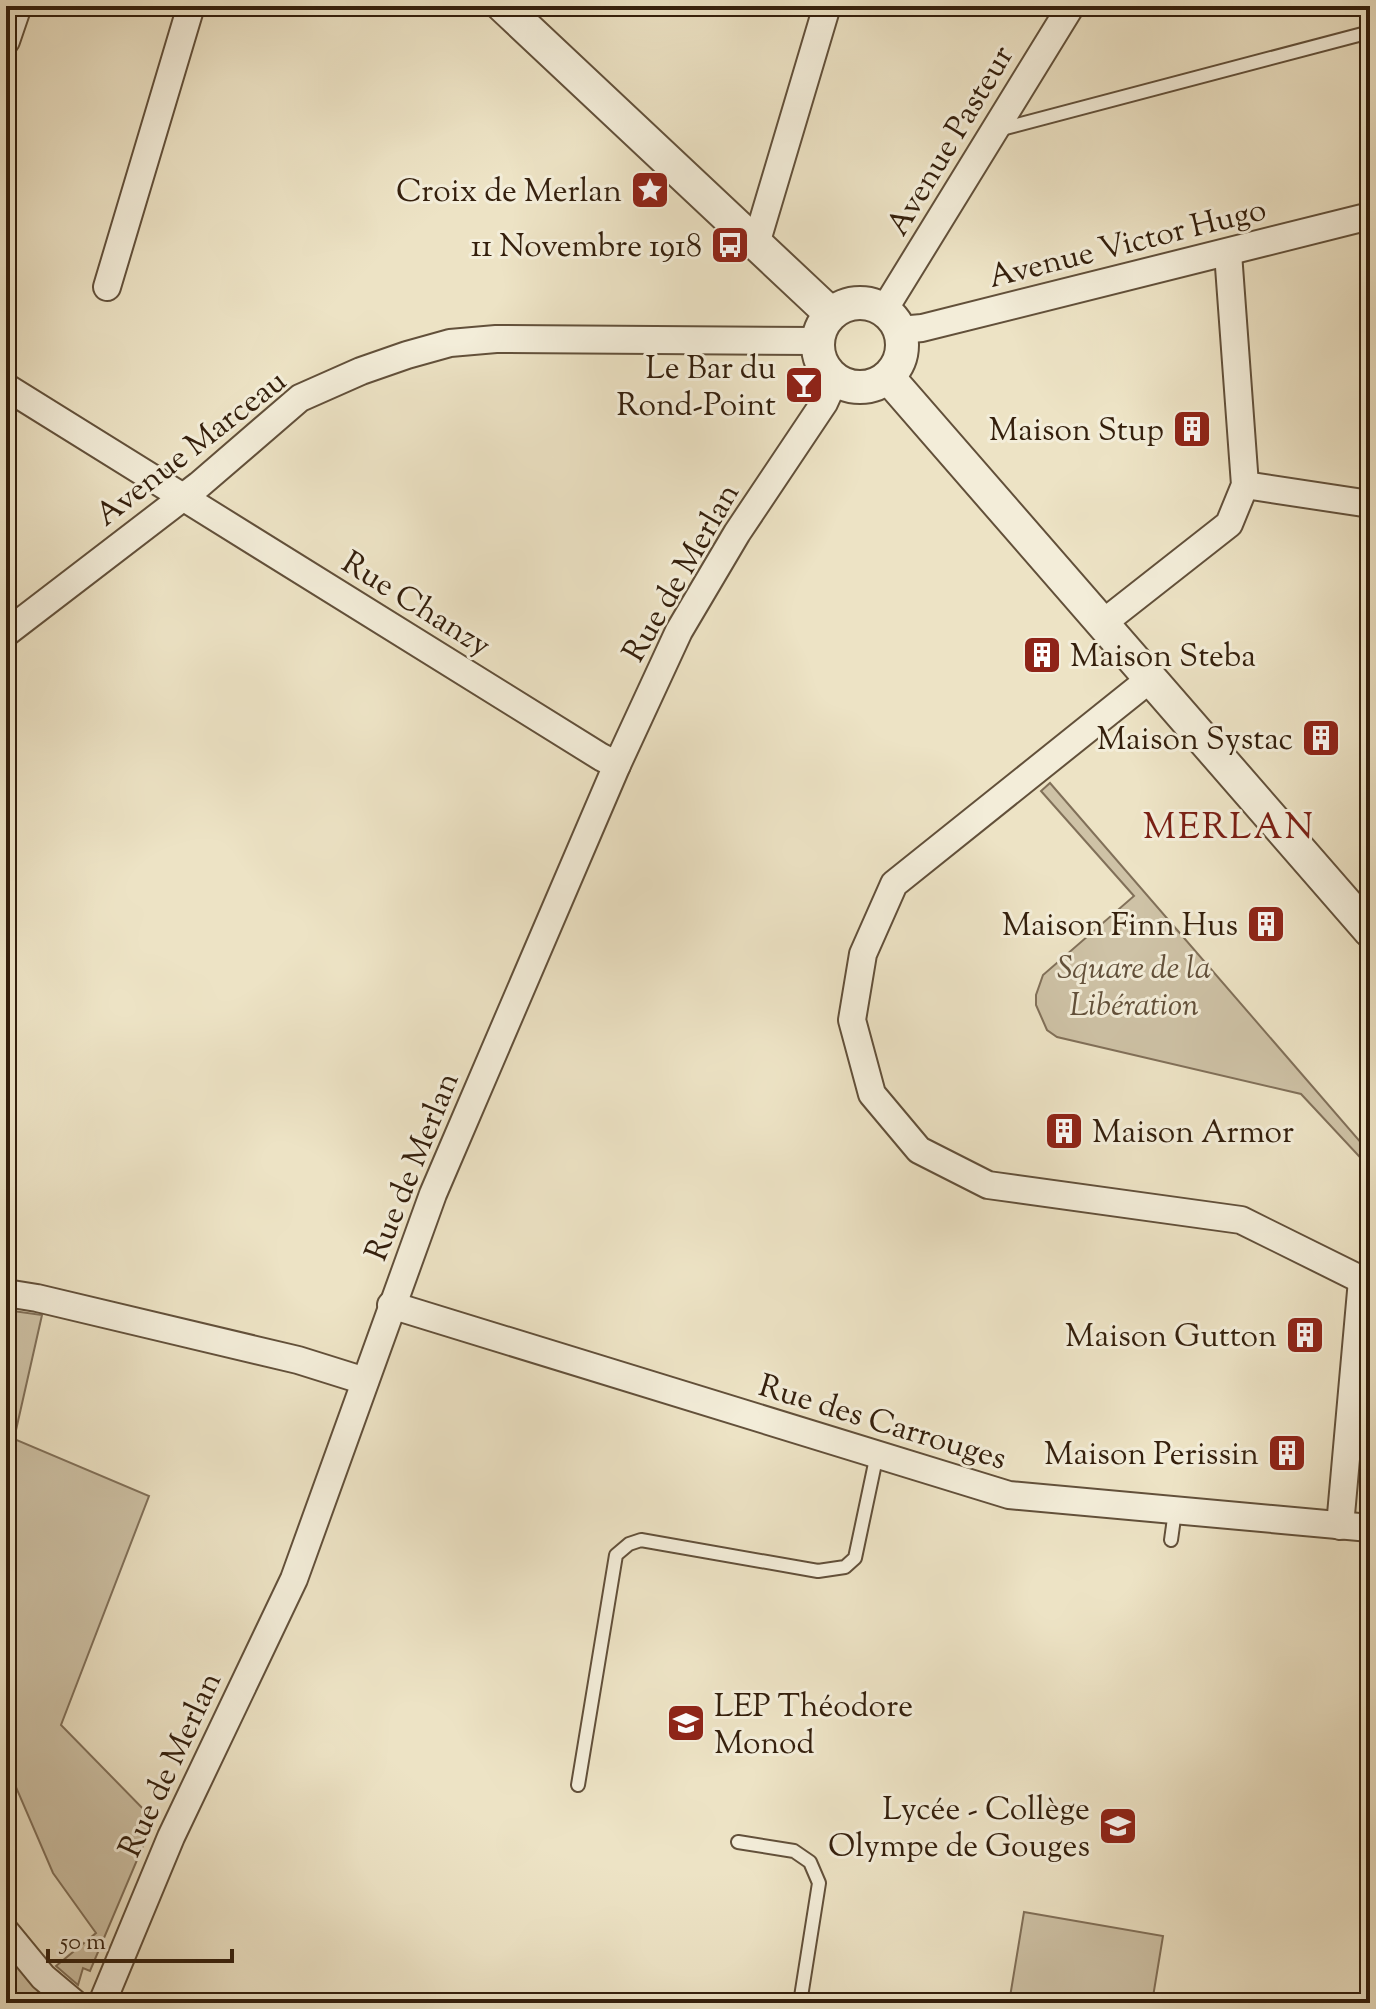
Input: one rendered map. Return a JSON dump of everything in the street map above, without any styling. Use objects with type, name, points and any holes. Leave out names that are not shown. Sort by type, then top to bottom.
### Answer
[{"type":"street","points":[[6,41],[18,6]]},
{"type":"street","points":[[107,287],[191,6]]},
{"type":"street","points":[[503,6],[756,244],[824,327]]},
{"type":"street","points":[[756,244],[827,6]]},
{"type":"street","name":"Avenue Pasteur","points":[[892,320],[994,131],[1071,6]]},
{"type":"street","name":"Avenue Victor Hugo","points":[[892,320],[922,328],[1370,216]]},
{"type":"street","points":[[1103,623],[1229,524],[1245,485],[1228,253]]},
{"type":"street","points":[[857,302],[872,304],[892,320],[903,343],[901,356],[888,377],[868,387],[845,385],[821,363],[824,327],[843,306],[857,302]]},
{"type":"street","name":"Avenue Marceau","points":[[6,633],[183,498],[300,398],[361,371],[450,343],[824,327]]},
{"type":"street","points":[[888,377],[1370,931]]},
{"type":"street","name":"Rue de Merlan","points":[[102,2003],[171,1837],[294,1579],[433,1194],[617,765],[679,631],[737,533],[824,403],[835,379]]},
{"type":"street","name":"Rue Chanzy","points":[[6,387],[617,765]]},
{"type":"street","points":[[1245,485],[1370,504]]},
{"type":"street","points":[[1150,679],[894,884],[863,954],[852,1020],[872,1094],[919,1150],[988,1185],[1241,1220],[1366,1277],[1340,1526]]},
{"type":"street","points":[[6,1293],[298,1360],[365,1381]]},
{"type":"street","name":"Rue des Carrouges","points":[[391,1305],[1009,1495],[1370,1528]]},
{"type":"street","points":[[6,1932],[43,1977],[74,2003]]},
{"type":"lane","points":[[994,131],[1370,32]]},
{"type":"lane","points":[[578,1785],[616,1555],[629,1544],[641,1540],[818,1571],[845,1567],[855,1558],[877,1454]]},
{"type":"lane","points":[[1171,1540],[1175,1511]]},
{"type":"lane","points":[[738,1842],[794,1851],[810,1862],[819,1883],[800,2003]]},
{"type":"green space","name":"Square de la Libération","points":[[1050,783],[1370,1153],[1370,1168],[1301,1094],[1057,1037],[1047,1030],[1036,1005],[1043,975],[1134,896],[1041,791]]},
{"type":"green space","points":[[6,1310],[42,1315],[14,1439],[149,1496],[61,1725],[154,1820],[90,1971],[83,1968],[78,1985],[56,1966],[96,1933],[53,1873],[6,1764]]},
{"type":"green space","points":[[1024,1912],[1163,1936],[1152,2003],[1009,2003]]},
{"type":"green space","points":[[6,1947],[56,2003],[6,2003]]},
{"type":"place","name":"Croix de Merlan","points":[[650,190]]},
{"type":"place","name":"11 Novembre 1918","points":[[730,245]]},
{"type":"place","name":"Le Bar du Rond-Point","points":[[804,385]]},
{"type":"place","name":"Maison Stup","points":[[1192,429]]},
{"type":"place","name":"Maison Steba","points":[[1042,655]]},
{"type":"place","name":"Maison Systac","points":[[1321,738]]},
{"type":"place","name":"Maison Finn Hus","points":[[1266,924]]},
{"type":"place","name":"Maison Armor","points":[[1064,1131]]},
{"type":"place","name":"Maison Gutton","points":[[1305,1335]]},
{"type":"place","name":"Maison Perissin","points":[[1287,1453]]},
{"type":"place","name":"LEP Théodore Monod","points":[[686,1723]]},
{"type":"place","name":"Lycée - Collège Olympe de Gouges","points":[[1118,1826]]},
{"type":"district","name":"MERLAN","points":[[1229,825]]}]
